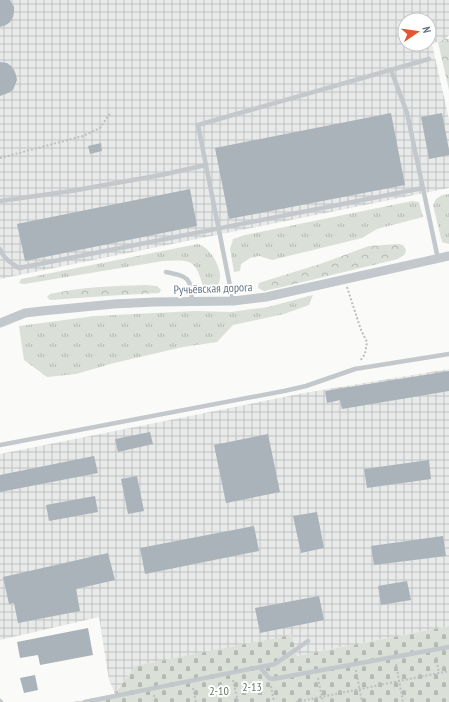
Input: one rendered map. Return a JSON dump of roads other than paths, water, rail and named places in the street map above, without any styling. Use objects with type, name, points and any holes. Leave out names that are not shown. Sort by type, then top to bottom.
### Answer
[{"type":"street","name":"Ручьёвская дорога","points":[[0,323],[25,314],[42,311],[114,304],[233,301],[266,297],[449,256]]},
{"type":"lane","points":[[233,301],[198,125],[429,59]]},
{"type":"lane","points":[[391,70],[407,113],[438,259]]},
{"type":"lane","points":[[0,201],[71,192],[206,165]]},
{"type":"lane","points":[[0,249],[8,261],[19,268],[423,188]]},
{"type":"lane","points":[[166,272],[183,276],[188,280],[191,288],[192,302]]},
{"type":"lane","points":[[0,445],[284,391],[306,386],[355,370],[449,354]]},
{"type":"lane","points":[[85,702],[275,664],[308,641]]},
{"type":"lane","points":[[260,667],[269,678],[273,680],[449,647]]},
{"type":"park label","name":"2-13","points":[[252,686]]},
{"type":"park label","name":"2-10","points":[[219,690]]}]
